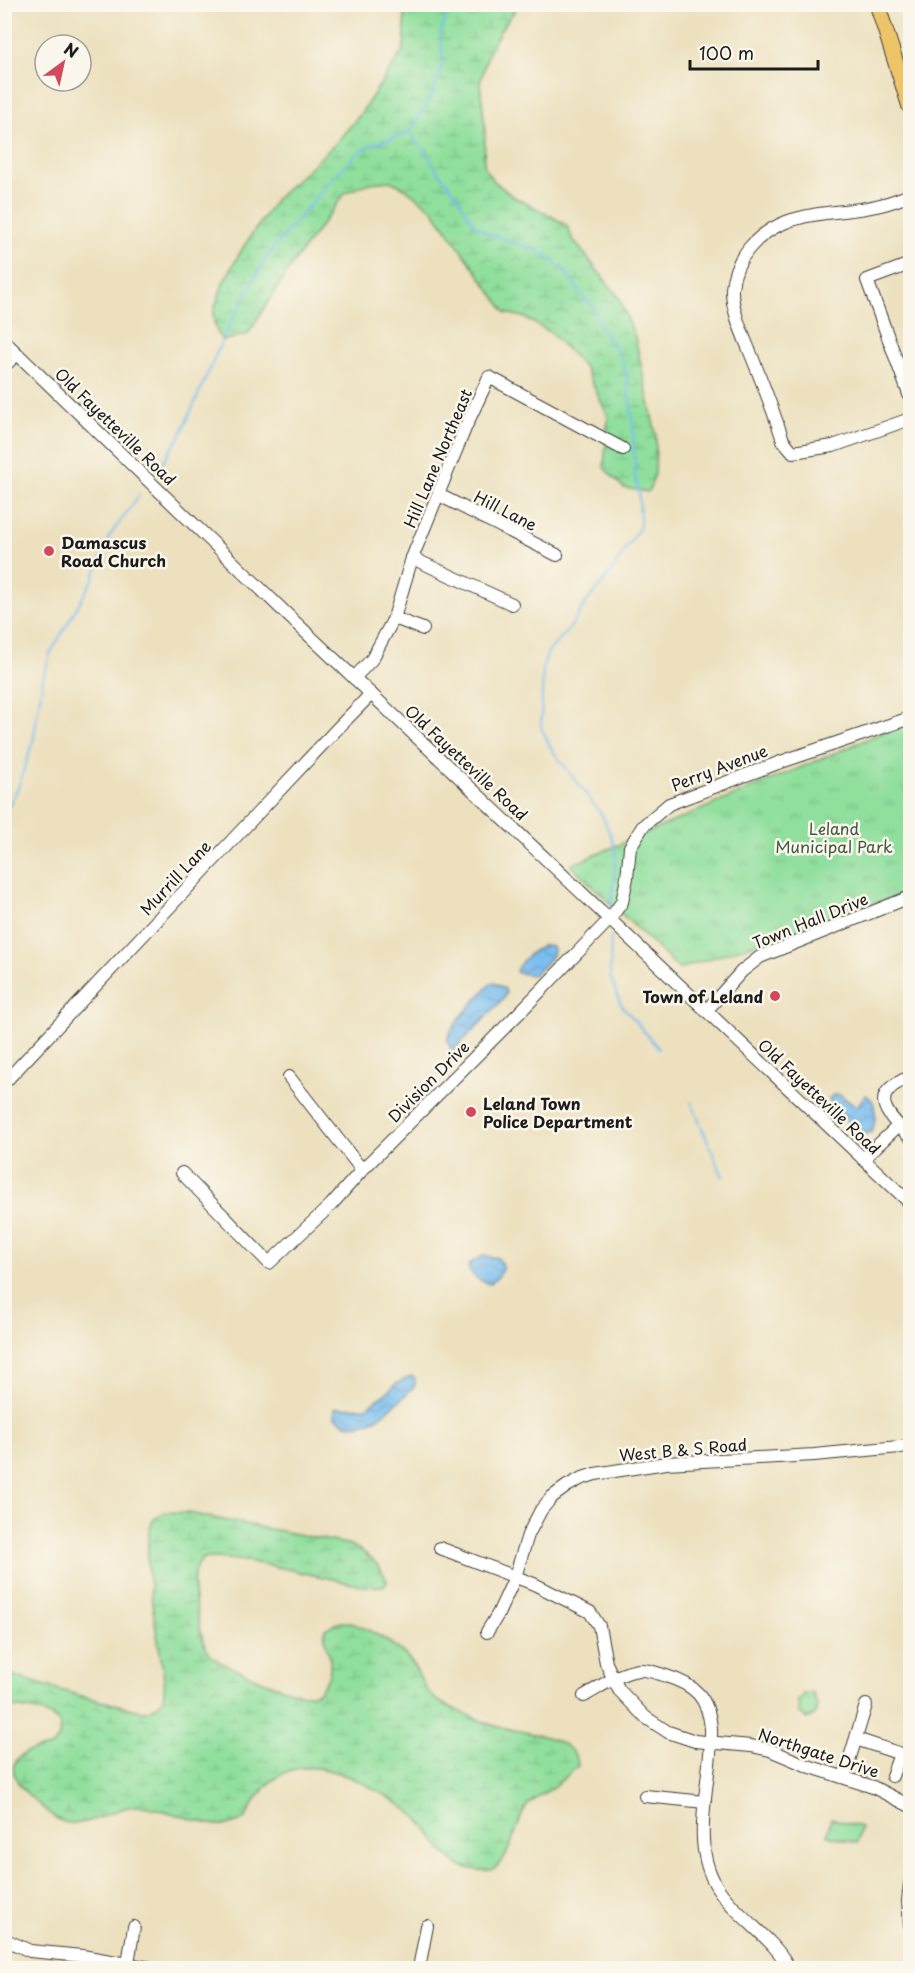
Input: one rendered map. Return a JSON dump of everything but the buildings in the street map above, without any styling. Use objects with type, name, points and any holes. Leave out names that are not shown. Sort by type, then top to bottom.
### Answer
[{"type":"main road","points":[[877,4],[910,107]]},
{"type":"street","points":[[910,195],[877,206],[816,214],[786,222],[764,233],[753,242],[736,268],[732,290],[741,328],[783,440],[793,452],[833,446],[910,418]]},
{"type":"street","points":[[910,264],[867,280],[910,397]]},
{"type":"street","name":"Old Fayetteville Road","points":[[4,341],[354,678],[910,1203]]},
{"type":"street","points":[[4,366],[17,354]]},
{"type":"street","name":"Hill Lane Northeast","points":[[394,618],[412,558],[466,426],[489,377],[623,449]]},
{"type":"street","name":"Hill Lane","points":[[439,495],[557,555]]},
{"type":"street","points":[[412,558],[512,604]]},
{"type":"street","points":[[354,678],[372,658],[394,618],[423,630]]},
{"type":"street","name":"Murrill Lane","points":[[4,1083],[327,738],[371,694]]},
{"type":"street","name":"Perry Avenue","points":[[609,920],[622,902],[630,847],[643,826],[669,804],[788,759],[910,718]]},
{"type":"street","name":"Town Hall Drive","points":[[706,1011],[742,971],[760,957],[910,897]]},
{"type":"street","name":"Division Drive","points":[[182,1173],[269,1263],[331,1205],[362,1170],[609,920]]},
{"type":"street","points":[[289,1077],[362,1170]]},
{"type":"street","points":[[910,1077],[891,1086],[884,1098],[887,1112],[910,1137]]},
{"type":"street","points":[[863,1159],[898,1126]]},
{"type":"street","name":"West B & S Road","points":[[487,1632],[515,1577],[528,1536],[541,1510],[552,1497],[580,1479],[595,1474],[666,1463],[814,1455],[910,1446]]},
{"type":"street","name":"Northgate Drive","points":[[440,1548],[534,1584],[590,1612],[599,1626],[603,1653],[614,1680],[627,1699],[656,1725],[681,1737],[710,1743],[760,1748],[873,1787],[910,1806]]},
{"type":"street","points":[[584,1696],[638,1670],[647,1670],[688,1684],[701,1697],[708,1711],[711,1728],[705,1802],[703,1847],[705,1860],[713,1882],[728,1902],[774,1947],[789,1968]]},
{"type":"street","points":[[844,1777],[866,1705]]},
{"type":"street","points":[[856,1739],[905,1755],[892,1776]]},
{"type":"street","points":[[645,1796],[705,1802]]},
{"type":"street","points":[[910,1884],[908,1900],[910,1925]]},
{"type":"street","points":[[419,1968],[427,1926]]},
{"type":"street","points":[[128,1963],[134,1928]]},
{"type":"street","points":[[4,1939],[30,1951],[151,1968]]},
{"type":"green space","points":[[404,5],[519,5],[501,29],[488,54],[480,83],[485,127],[484,166],[492,179],[512,196],[567,226],[572,238],[619,298],[635,337],[656,435],[655,474],[648,492],[624,488],[604,468],[608,416],[585,368],[550,332],[523,317],[506,313],[433,210],[405,188],[390,181],[369,183],[345,193],[291,266],[248,334],[222,341],[218,334],[213,318],[215,307],[224,281],[244,246],[276,199],[334,145],[359,116],[403,51]]},
{"type":"green space","name":"Leland Municipal Park","points":[[910,721],[910,892],[679,969],[571,865]]},
{"type":"green space","points":[[167,1512],[188,1513],[347,1544],[371,1558],[387,1581],[382,1586],[360,1585],[250,1562],[203,1558],[196,1568],[194,1577],[196,1610],[206,1649],[220,1662],[279,1687],[303,1694],[316,1693],[328,1677],[331,1663],[324,1635],[325,1629],[342,1622],[350,1623],[380,1636],[399,1650],[412,1663],[431,1695],[442,1703],[492,1725],[556,1741],[575,1755],[578,1766],[527,1806],[507,1852],[497,1867],[483,1870],[459,1865],[447,1855],[420,1821],[405,1808],[355,1779],[317,1768],[297,1769],[280,1775],[260,1794],[243,1819],[226,1825],[215,1825],[164,1810],[140,1806],[122,1809],[88,1821],[70,1823],[54,1817],[27,1794],[15,1777],[16,1760],[25,1753],[53,1746],[59,1737],[60,1724],[41,1712],[5,1706],[5,1673],[75,1695],[139,1710],[150,1709],[162,1700],[164,1681],[152,1604],[148,1544],[150,1529],[155,1518]]},
{"type":"green space","points":[[812,1692],[817,1705],[816,1714],[807,1719],[799,1713],[798,1701],[803,1694]]},
{"type":"green space","points":[[831,1818],[861,1827],[857,1843],[827,1835]]},
{"type":"water","points":[[545,945],[551,946],[554,951],[543,967],[534,975],[517,973],[524,959]]},
{"type":"water","points":[[493,982],[505,989],[503,999],[453,1051],[448,1038],[454,1026]]},
{"type":"water","points":[[833,1095],[840,1095],[857,1107],[865,1095],[869,1097],[873,1101],[875,1111],[872,1132],[865,1134],[852,1126],[830,1102],[829,1099]]},
{"type":"water","points":[[484,1256],[498,1258],[503,1267],[498,1277],[490,1284],[476,1278],[468,1266]]},
{"type":"water","points":[[411,1376],[415,1378],[415,1386],[393,1407],[375,1419],[357,1425],[346,1423],[335,1417],[335,1408],[366,1407],[397,1383]]},
{"type":"waterway","points":[[155,474],[180,436],[226,332],[274,247],[354,156],[372,145],[410,132],[434,91],[441,69],[443,61],[440,35],[450,4]]},
{"type":"waterway","points":[[410,132],[458,197],[473,223],[487,233],[534,249],[551,259],[568,275],[585,300],[591,304],[600,327],[619,353],[626,372],[633,424],[640,526],[609,575],[585,604],[570,628],[548,652],[543,667],[541,727],[552,750],[602,815],[612,838],[616,856],[611,908]]},
{"type":"waterway","points":[[4,815],[18,788],[33,742],[43,678],[50,654],[93,579],[109,537],[140,494]]},
{"type":"waterway","points":[[611,937],[610,976],[620,1003],[659,1049]]},
{"type":"waterway","points":[[691,1102],[723,1177]]},
{"type":"place","name":"Damascus Road Church","points":[[49,551]]},
{"type":"place","name":"Town of Leland","points":[[775,996]]},
{"type":"place","name":"Leland Town Police Department","points":[[471,1112]]}]
